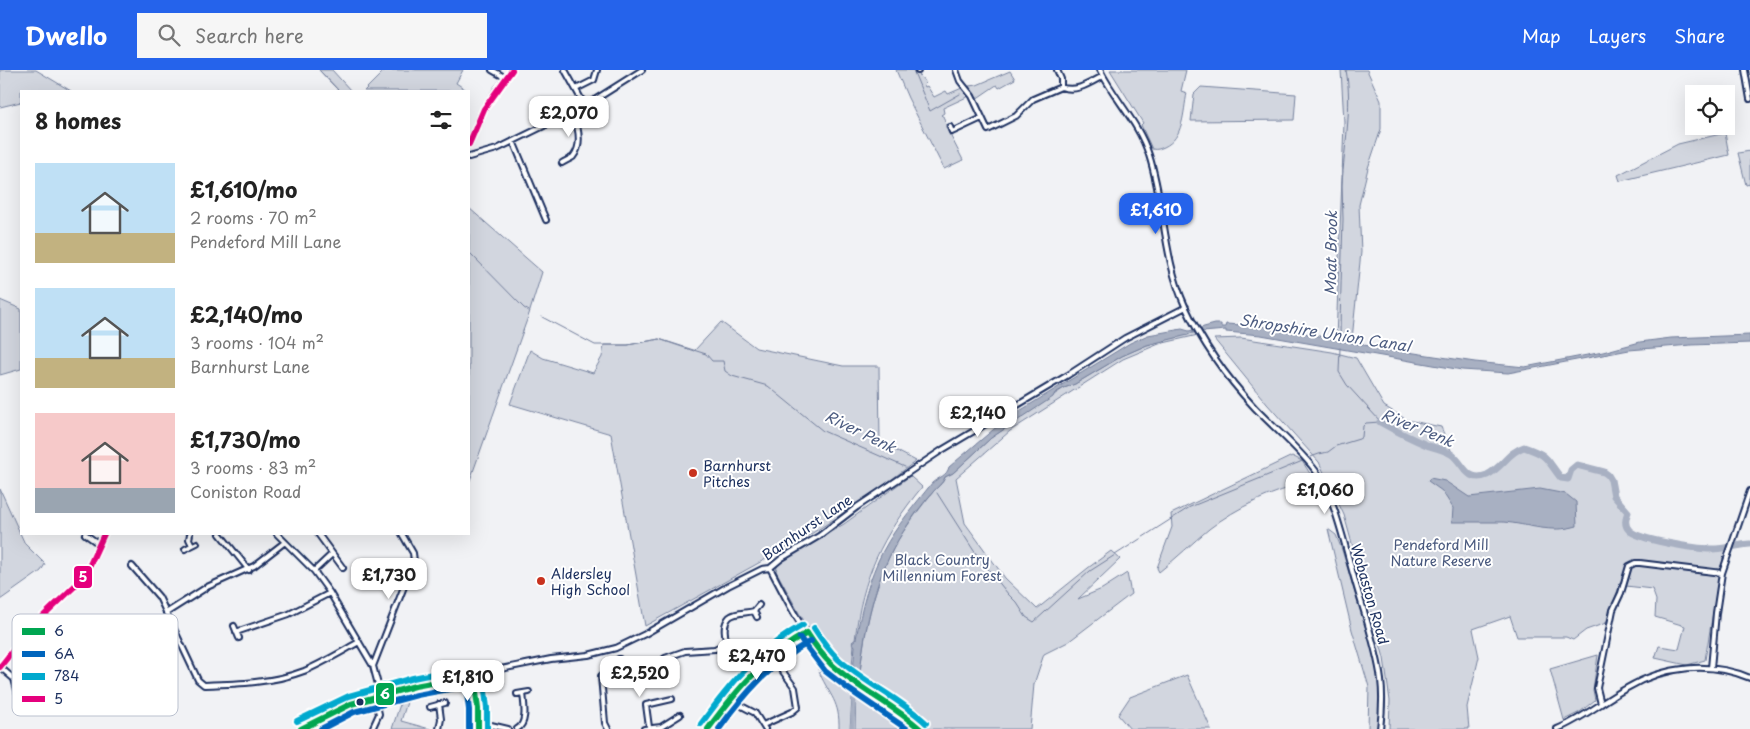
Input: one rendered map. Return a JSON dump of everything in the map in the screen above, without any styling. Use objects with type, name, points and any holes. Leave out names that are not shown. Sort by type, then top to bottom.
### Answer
[{"type":"street","points":[[492,70],[506,78]]},
{"type":"street","points":[[470,142],[484,109],[512,70]]},
{"type":"street","points":[[565,70],[585,106]]},
{"type":"street","points":[[576,89],[594,80],[598,70]]},
{"type":"street","points":[[470,157],[513,141],[573,113],[642,70]]},
{"type":"street","points":[[956,70],[958,78],[970,93],[991,135]]},
{"type":"street","points":[[1056,70],[1061,80],[1061,87]]},
{"type":"street","name":"Wobaston Road","points":[[1100,70],[1136,125],[1147,148],[1170,264],[1186,307],[1195,325],[1233,383],[1312,467],[1323,483],[1335,514],[1378,664],[1382,695],[1380,729]]},
{"type":"street","points":[[1745,70],[1750,99]]},
{"type":"street","points":[[988,130],[1016,116],[1033,99],[1061,87],[1066,89],[1079,88],[1103,76]]},
{"type":"street","points":[[562,163],[572,157],[578,144],[579,136],[573,113]]},
{"type":"street","points":[[952,132],[982,118]]},
{"type":"street","points":[[950,127],[955,138]]},
{"type":"street","points":[[513,141],[546,220]]},
{"type":"street","name":"Barnhurst Lane","points":[[301,729],[351,704],[415,686],[551,659],[588,655],[616,648],[645,634],[728,586],[770,568],[942,450],[1068,375],[1124,338],[1186,307]]},
{"type":"street","points":[[1711,668],[1722,572],[1750,491]]},
{"type":"street","points":[[86,535],[100,544]]},
{"type":"street","points":[[46,614],[80,581],[87,571],[104,535]]},
{"type":"street","points":[[190,535],[192,545]]},
{"type":"street","points":[[221,535],[249,570]]},
{"type":"street","points":[[278,535],[314,571],[330,594],[373,666],[381,696]]},
{"type":"street","points":[[319,535],[342,568]]},
{"type":"street","points":[[373,666],[414,562],[413,553],[403,535]]},
{"type":"street","points":[[132,566],[159,598],[166,612],[207,587],[249,570],[285,542]]},
{"type":"street","points":[[185,549],[196,543]]},
{"type":"street","points":[[314,571],[332,554]]},
{"type":"street","points":[[1601,704],[1597,688],[1602,663],[1613,610],[1621,593],[1629,566],[1640,563],[1722,572]]},
{"type":"street","points":[[770,568],[807,633],[824,656],[849,678],[920,729]]},
{"type":"street","points":[[236,632],[289,614],[330,594]]},
{"type":"street","points":[[753,672],[736,656],[728,643],[725,629],[727,620],[734,615],[754,611],[759,605]]},
{"type":"street","points":[[754,611],[757,617]]},
{"type":"street","points":[[234,626],[239,638]]},
{"type":"street","points":[[708,729],[753,672],[772,654],[807,633]]},
{"type":"street","points":[[178,638],[198,680],[204,685],[254,682],[291,675],[304,671],[359,642]]},
{"type":"street","points":[[666,658],[685,651],[714,649],[728,643]]},
{"type":"street","points":[[12,652],[0,667],[12,677]]},
{"type":"street","points":[[672,656],[673,662]]},
{"type":"street","points":[[608,729],[605,724],[601,676],[604,673],[620,668],[619,659]]},
{"type":"street","points":[[1557,729],[1574,722],[1635,683],[1662,672],[1711,668],[1750,678]]},
{"type":"street","points":[[730,700],[754,712],[764,727],[792,712],[798,707],[795,688],[781,670]]},
{"type":"street","points":[[474,675],[478,727],[491,725],[508,729]]},
{"type":"street","points":[[781,680],[786,676]]},
{"type":"street","points":[[517,694],[529,692]]},
{"type":"street","points":[[517,729],[522,726],[524,720],[523,693]]},
{"type":"street","points":[[373,727],[379,714],[375,697]]},
{"type":"street","points":[[649,728],[646,705],[672,699]]},
{"type":"street","points":[[430,706],[445,703]]},
{"type":"street","points":[[439,704],[441,719],[439,729]]},
{"type":"street","points":[[644,729],[661,728],[680,715]]},
{"type":"green space","points":[[0,70],[36,70],[69,90],[20,90],[20,102],[0,107]]},
{"type":"green space","points":[[319,70],[332,70],[350,90],[338,90]]},
{"type":"green space","points":[[385,70],[463,70],[456,83],[466,90],[365,90]]},
{"type":"green space","points":[[896,70],[915,70],[926,83],[925,87],[927,86],[934,97],[946,91],[948,94],[962,88],[969,96],[943,108],[944,113],[941,115],[945,118],[946,127],[963,160],[944,169]]},
{"type":"green space","points":[[1110,70],[1186,70],[1181,91],[1187,93],[1182,124],[1171,143],[1159,149],[1152,149],[1141,125],[1143,123]]},
{"type":"green space","points":[[1341,70],[1367,70],[1381,101],[1381,129],[1368,168],[1359,205],[1361,252],[1352,339],[1336,340],[1344,122]]},
{"type":"green space","points":[[1010,71],[1015,79],[999,88],[997,85],[995,86],[976,99],[969,86],[977,85]]},
{"type":"green space","points":[[1201,87],[1296,94],[1294,120],[1191,121],[1194,94]]},
{"type":"green space","points":[[1716,135],[1725,135],[1729,155],[1620,181],[1618,175],[1678,144]]},
{"type":"green space","points":[[1750,151],[1750,184],[1746,185],[1738,153]]},
{"type":"green space","points":[[470,209],[542,272],[470,480]]},
{"type":"green space","points":[[0,300],[20,309],[20,369],[0,375]]},
{"type":"green space","points":[[721,322],[756,348],[843,366],[879,366],[880,442],[916,461],[860,503],[811,534],[645,626],[611,434],[510,404],[530,350],[543,358],[593,373],[602,357],[604,345],[628,345],[659,339],[694,351]]},
{"type":"green space","name":"Black Country Millennium Forest","points":[[1196,332],[1198,335],[1159,344],[1123,359],[1010,431],[956,478],[965,523],[1005,578],[1037,609],[1111,551],[1120,559],[1078,599],[1102,589],[1127,573],[1131,594],[1068,642],[1044,654],[1034,684],[1030,729],[924,729],[877,690],[859,680],[864,641],[872,603],[885,567],[903,532],[945,477],[953,473],[991,438],[1064,388],[1075,384],[1122,356],[1147,345]]},
{"type":"green space","name":"Pendeford Mill Nature Reserve","points":[[1241,338],[1332,352],[1356,358],[1384,406],[1407,420],[1441,427],[1455,458],[1469,473],[1478,476],[1487,474],[1499,466],[1513,452],[1524,447],[1543,455],[1560,477],[1564,479],[1568,479],[1571,470],[1577,465],[1604,472],[1611,480],[1614,496],[1628,512],[1625,520],[1629,530],[1634,534],[1657,541],[1711,549],[1727,547],[1720,570],[1633,561],[1627,565],[1606,623],[1586,630],[1573,640],[1566,637],[1517,637],[1510,616],[1473,629],[1479,657],[1467,707],[1469,729],[1389,729],[1390,701],[1384,658],[1344,515],[1319,462],[1267,404],[1214,339]]},
{"type":"green space","points":[[1292,456],[1302,461],[1323,494],[1323,499],[1317,501],[1307,483],[1281,490],[1256,501],[1231,514],[1209,529],[1159,572],[1157,568],[1172,527],[1171,514]]},
{"type":"green space","points":[[910,476],[922,487],[896,523],[876,558],[863,596],[855,640],[852,644],[854,645],[851,676],[828,657],[799,613],[776,571],[778,563],[844,524]]},
{"type":"green space","points":[[0,489],[25,544],[45,564],[41,571],[0,600]]},
{"type":"green space","points":[[1328,529],[1336,535],[1342,550],[1377,665],[1380,697],[1377,729],[1368,729],[1369,687],[1352,630]]},
{"type":"green space","points":[[1636,565],[1719,576],[1705,660],[1687,665],[1655,658],[1659,646],[1679,649],[1685,626],[1655,617],[1656,600],[1652,589],[1626,586],[1631,568]]},
{"type":"green space","points":[[804,639],[807,639],[825,664],[853,684],[850,729],[839,729],[838,712],[834,700]]},
{"type":"green space","points":[[1598,655],[1593,690],[1595,700],[1580,712],[1564,720],[1550,669]]},
{"type":"green space","points":[[1187,675],[1211,729],[1130,729],[1118,715],[1130,697]]},
{"type":"green space","points":[[856,689],[895,715],[912,729],[855,729]]},
{"type":"green space","points":[[410,693],[401,721],[430,729],[392,729],[403,695]]},
{"type":"water","points":[[1221,324],[1221,327],[1225,327],[1226,324],[1274,327],[1374,347],[1475,362],[1525,367],[1603,352],[1640,342],[1671,338],[1750,335],[1750,343],[1629,350],[1508,373],[1462,370],[1261,335],[1226,332],[1226,330],[1191,333],[1147,345],[1122,356],[1075,384],[1055,393],[1053,397],[991,438],[953,473],[945,477],[903,532],[886,565],[873,600],[865,636],[860,673],[855,675],[853,673],[855,646],[852,642],[856,639],[863,605],[874,572],[883,551],[894,533],[932,483],[945,474],[949,467],[994,429],[1018,412],[1130,343],[1148,335],[1182,329],[1189,331]]},
{"type":"water","points":[[1430,478],[1445,481],[1469,497],[1540,489],[1566,494],[1576,502],[1577,526],[1549,529],[1503,522],[1452,522],[1453,508],[1442,491],[1428,481]]},
{"type":"waterway","name":"River Penk","points":[[319,70],[338,90]]},
{"type":"waterway","points":[[913,70],[930,111],[960,94]]},
{"type":"waterway","name":"Moat Brook","points":[[1340,342],[1342,185],[1349,98],[1346,70]]},
{"type":"waterway","name":"River Penk","points":[[470,253],[529,311]]},
{"type":"waterway","name":"River Penk","points":[[542,317],[595,345],[628,345],[659,339],[706,354],[712,361],[723,361],[725,371],[732,376],[768,386],[823,431],[905,467]]},
{"type":"waterway","name":"Moat Brook","points":[[1340,348],[1339,372],[1347,385],[1380,421]]},
{"type":"waterway","name":"River Penk","points":[[1308,458],[1359,439],[1362,437],[1363,426],[1366,423],[1380,422]]},
{"type":"waterway","name":"River Penk","points":[[1380,422],[1416,441],[1451,454],[1474,476],[1487,475],[1514,452],[1524,447],[1543,455],[1561,478],[1568,479],[1571,470],[1577,465],[1604,472],[1611,480],[1614,496],[1628,512],[1626,517],[1627,528],[1635,534],[1644,537],[1704,549],[1750,544]]},
{"type":"waterway","name":"River Penk","points":[[937,493],[974,551],[1017,603],[1026,617],[1034,622],[1090,571],[1190,507],[1305,460]]},
{"type":"waterway","name":"Shropshire Union Canal","points":[[852,729],[856,671]]},
{"type":"transit line","name":"5","points":[[470,142],[484,109],[512,70]]},
{"type":"transit line","name":"5","points":[[46,614],[80,581],[87,571],[104,535]]},
{"type":"transit line","name":"784","points":[[701,724],[746,668],[773,645],[803,625]]},
{"type":"transit line","name":"784","points":[[814,628],[825,644],[848,668],[905,706],[926,723]]},
{"type":"transit line","name":"6","points":[[807,633],[824,657],[841,673],[910,720],[920,729]]},
{"type":"transit line","name":"6","points":[[708,729],[752,675],[778,652],[807,633]]},
{"type":"transit line","name":"6A","points":[[800,638],[825,671],[907,729]]},
{"type":"transit line","name":"6A","points":[[719,729],[760,679],[797,649],[811,641]]},
{"type":"transit line","name":"5","points":[[0,667],[12,652]]},
{"type":"transit line","name":"784","points":[[297,721],[349,696],[413,678],[472,666]]},
{"type":"transit line","name":"784","points":[[483,674],[487,708],[487,729]]},
{"type":"transit line","name":"6","points":[[474,675],[478,729]]},
{"type":"transit line","name":"6","points":[[301,729],[351,704],[415,686],[474,675]]},
{"type":"transit line","name":"6A","points":[[465,676],[469,729]]},
{"type":"transit line","name":"6A","points":[[321,729],[354,712],[417,695],[476,684]]},
{"type":"place","name":"Barnhurst Pitches","points":[[693,473]]},
{"type":"place","name":"Aldersley High School","points":[[541,581]]}]
